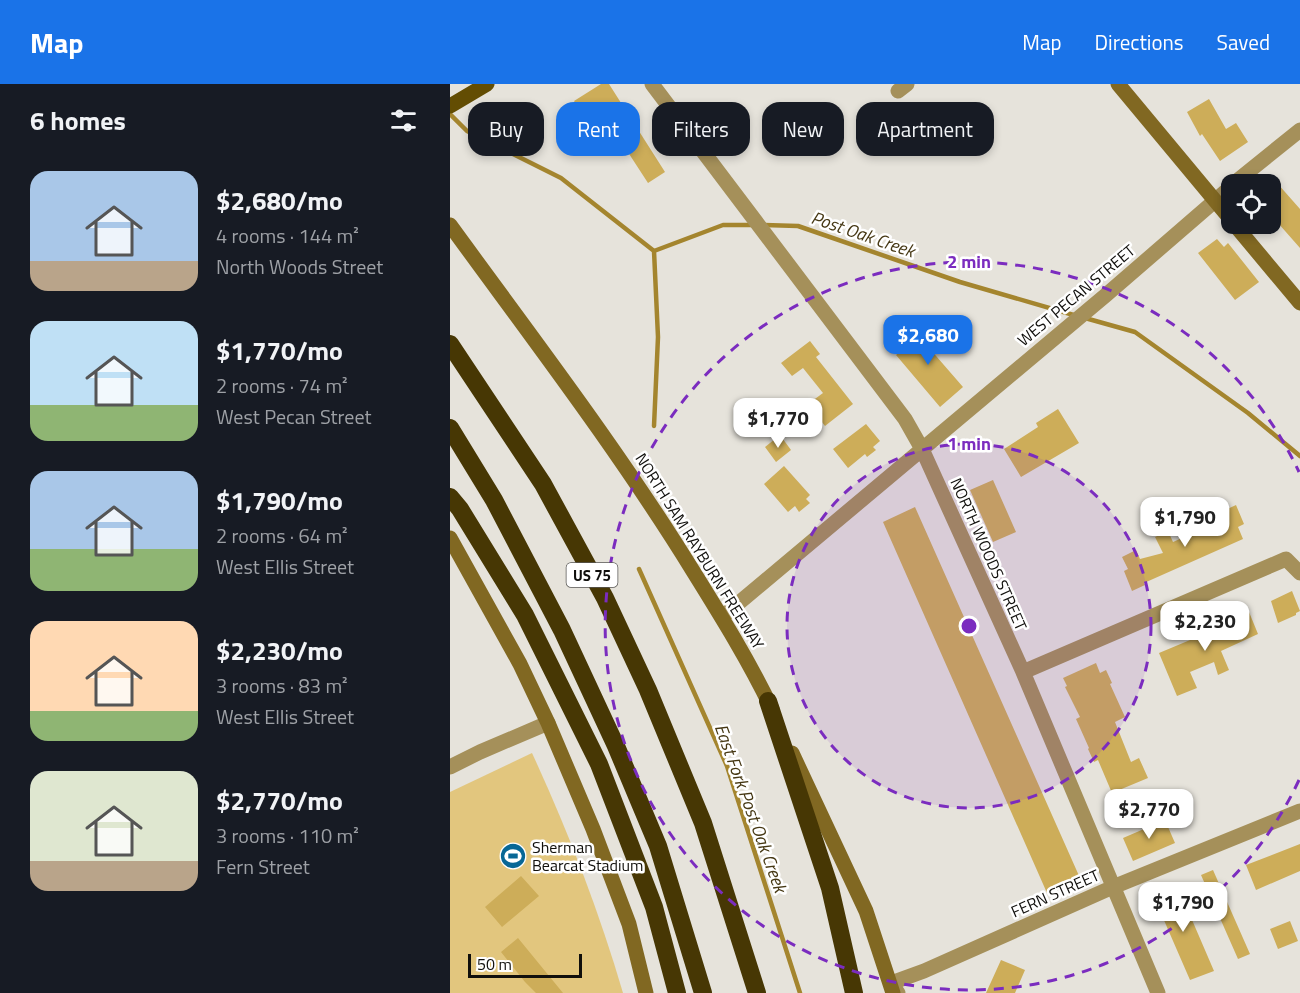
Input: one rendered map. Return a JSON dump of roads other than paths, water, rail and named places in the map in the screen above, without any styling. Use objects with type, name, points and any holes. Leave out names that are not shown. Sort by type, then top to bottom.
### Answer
[{"type":"highway","name":"US 75","points":[[450,344],[543,484],[605,598],[648,690],[703,823],[758,993]]},
{"type":"highway","name":"US 75","points":[[450,428],[494,500],[562,630],[616,746],[658,846],[703,993]]},
{"type":"highway","points":[[450,497],[525,615],[599,764],[654,906],[677,993]]},
{"type":"highway","points":[[768,701],[830,888],[854,993]]},
{"type":"main road","points":[[456,102],[487,84]]},
{"type":"main road","points":[[1118,84],[1221,208]]},
{"type":"main road","name":"NORTH SAM RAYBURN FREEWAY","points":[[450,225],[605,437],[662,521],[722,617],[768,701],[866,911],[894,990]]},
{"type":"main road","points":[[1243,234],[1300,303]]},
{"type":"main road","points":[[450,538],[520,664],[548,723],[593,829],[629,924],[646,993]]},
{"type":"street","name":"NORTH WOODS STREET","points":[[652,84],[905,419],[922,449],[1023,672],[1158,993]]},
{"type":"street","name":"WEST PECAN STREET","points":[[1246,174],[1300,130]]},
{"type":"street","name":"WEST PECAN STREET","points":[[722,617],[1106,295],[1221,194]]},
{"type":"street","points":[[1023,672],[1286,559],[1300,573]]},
{"type":"street","points":[[450,767],[548,723]]},
{"type":"street","name":"FERN STREET","points":[[894,990],[924,971],[1113,887],[1300,810]]},
{"type":"waterway","name":"Post Oak Creek","points":[[450,114],[467,131],[561,178],[654,251],[723,225],[755,225]]},
{"type":"waterway","name":"Post Oak Creek","points":[[764,225],[798,226],[960,282],[1077,316]]},
{"type":"waterway","name":"East Fork Post Oak Creek","points":[[654,251],[658,337],[654,426]]},
{"type":"waterway","name":"Post Oak Creek","points":[[1085,318],[1135,332],[1248,413],[1300,456]]},
{"type":"waterway","name":"East Fork Post Oak Creek","points":[[639,569],[727,766],[800,993]]},
{"type":"place","name":"Sherman Bearcat Stadium","points":[[513,856]]}]
